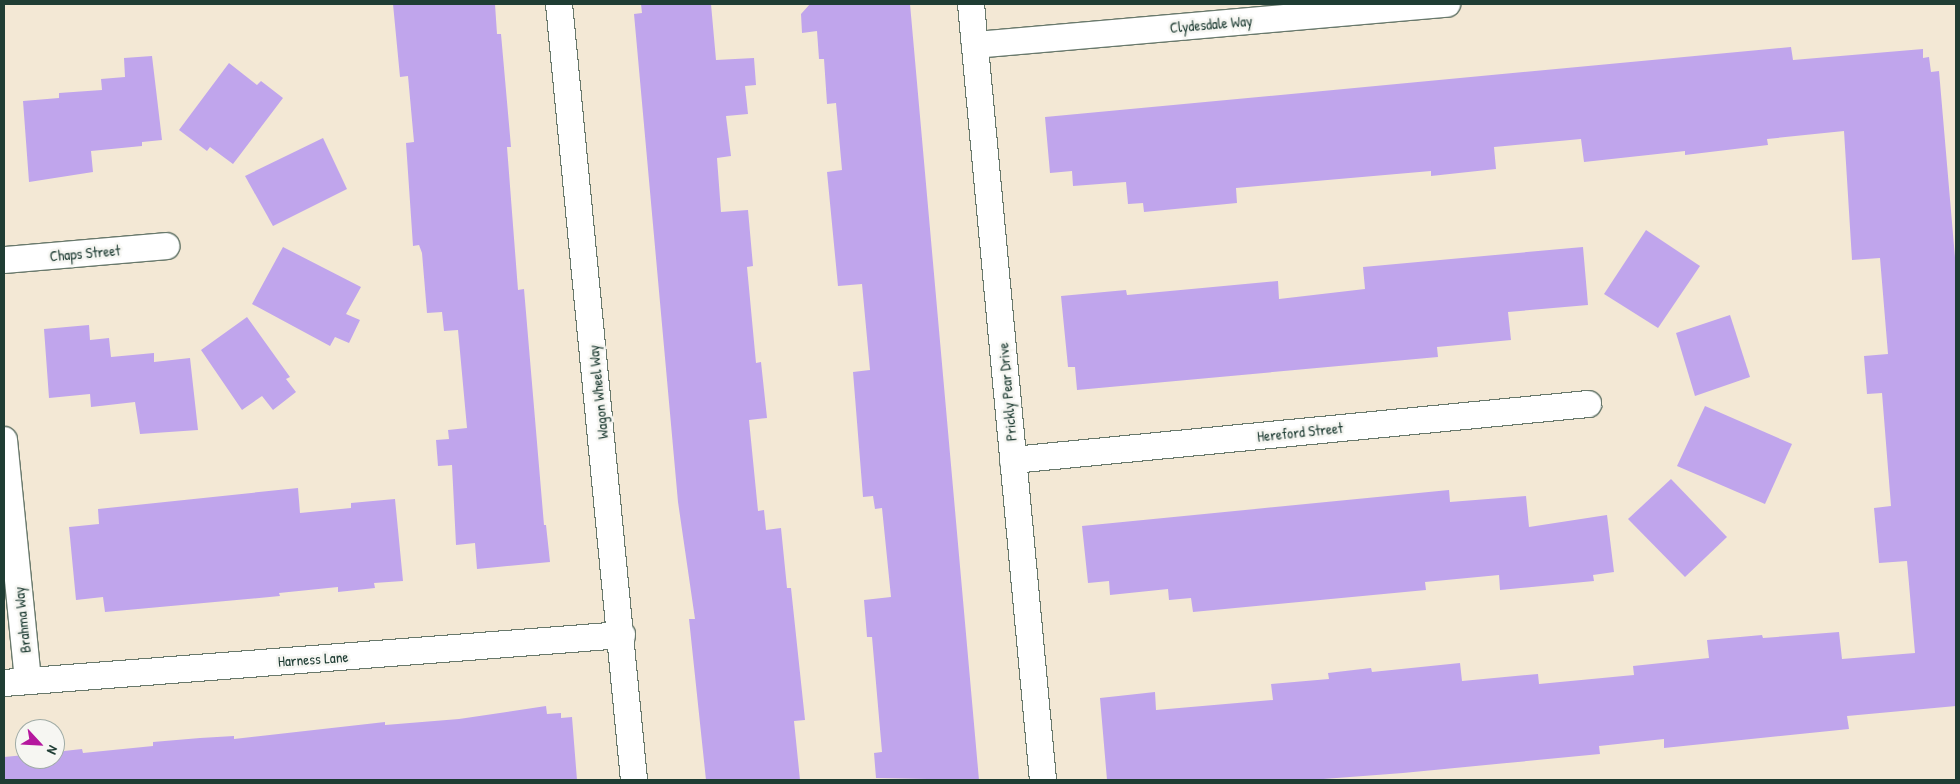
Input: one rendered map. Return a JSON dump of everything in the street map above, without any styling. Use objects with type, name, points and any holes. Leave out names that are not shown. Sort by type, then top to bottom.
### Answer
[{"type":"street","name":"Wagon Wheel Way","points":[[559,4],[622,635],[634,780]]},
{"type":"street","name":"Prickly Pear Drive","points":[[971,4],[1043,780]]},
{"type":"street","name":"Clydesdale Way","points":[[975,45],[1447,4]]},
{"type":"street","name":"Chaps Street","points":[[4,260],[166,246]]},
{"type":"street","name":"Hereford Street","points":[[1013,460],[1588,404]]},
{"type":"street","name":"Brahma Way","points":[[4,440],[16,682]]},
{"type":"street","name":"Harness Lane","points":[[16,682],[622,635]]},
{"type":"building","points":[[393,4],[495,4],[497,34],[501,34],[511,147],[507,147],[518,290],[524,289],[544,525],[546,525],[550,562],[477,569],[475,543],[456,545],[452,465],[438,466],[436,440],[449,439],[448,430],[467,428],[458,330],[444,331],[442,312],[427,313],[422,253],[419,245],[413,246],[406,143],[414,142],[408,76],[400,77]]},
{"type":"building","points":[[641,4],[711,4],[716,60],[754,58],[756,85],[745,86],[748,114],[726,116],[731,156],[717,158],[721,212],[748,210],[753,266],[747,267],[756,363],[761,362],[767,418],[749,420],[758,511],[764,510],[766,530],[781,528],[787,588],[791,588],[805,720],[794,721],[800,780],[706,780],[689,619],[695,619],[678,502],[634,14],[642,13]]},
{"type":"building","points":[[810,4],[910,4],[979,780],[876,778],[874,753],[882,752],[872,637],[867,637],[864,600],[891,597],[882,508],[875,509],[873,496],[863,497],[853,372],[870,370],[862,284],[838,286],[827,172],[842,170],[836,103],[827,104],[824,59],[819,59],[817,31],[802,33],[801,14]]},
{"type":"building","points":[[1791,47],[1793,60],[1923,49],[1923,58],[1929,57],[1931,72],[1939,71],[1956,269],[1956,706],[1847,716],[1849,729],[1664,748],[1664,739],[1599,746],[1600,754],[1403,773],[1310,780],[1107,780],[1100,698],[1155,692],[1156,710],[1273,700],[1271,684],[1329,679],[1328,673],[1371,668],[1372,672],[1460,663],[1462,681],[1538,674],[1539,684],[1634,675],[1633,666],[1709,658],[1707,640],[1762,635],[1763,638],[1839,632],[1842,659],[1915,653],[1907,561],[1879,563],[1874,508],[1891,506],[1882,393],[1867,394],[1864,356],[1888,354],[1880,258],[1852,260],[1844,131],[1767,139],[1768,145],[1685,155],[1685,151],[1584,162],[1581,139],[1494,147],[1496,169],[1431,176],[1431,171],[1236,188],[1237,203],[1144,212],[1143,203],[1128,204],[1126,182],[1073,186],[1072,171],[1050,173],[1045,117]]},
{"type":"building","points":[[152,56],[162,140],[142,142],[142,146],[91,151],[93,172],[29,182],[23,101],[59,98],[59,93],[102,90],[101,79],[125,77],[124,58]]},
{"type":"building","points":[[229,63],[257,85],[261,81],[283,98],[233,164],[210,147],[207,151],[179,130]]},
{"type":"building","points":[[323,138],[347,189],[273,226],[245,176]]},
{"type":"building","points":[[1646,230],[1700,266],[1658,328],[1604,294]]},
{"type":"building","points":[[283,247],[361,287],[346,314],[360,320],[349,343],[335,337],[330,346],[252,304]]},
{"type":"building","points":[[1583,247],[1588,305],[1508,312],[1511,340],[1437,347],[1438,357],[1077,390],[1075,367],[1068,367],[1061,296],[1126,290],[1127,295],[1278,281],[1279,299],[1365,289],[1363,267]]},
{"type":"building","points":[[1730,315],[1750,377],[1695,396],[1676,333]]},
{"type":"building","points":[[247,317],[290,377],[286,379],[296,392],[273,410],[262,396],[242,410],[201,350]]},
{"type":"building","points":[[89,325],[90,340],[109,338],[111,357],[154,353],[154,362],[190,358],[198,430],[140,434],[135,402],[91,407],[90,394],[49,398],[44,329]]},
{"type":"building","points":[[1705,406],[1792,444],[1765,504],[1677,466]]},
{"type":"building","points":[[1671,479],[1727,537],[1685,577],[1628,519]]},
{"type":"building","points":[[298,488],[300,513],[351,508],[351,503],[395,499],[403,581],[374,583],[375,588],[338,592],[338,587],[279,593],[280,596],[105,612],[103,597],[76,600],[69,527],[99,524],[98,509]]},
{"type":"building","points":[[1449,490],[1450,502],[1526,496],[1529,527],[1607,515],[1614,572],[1593,575],[1594,581],[1500,590],[1499,575],[1425,582],[1426,590],[1193,612],[1191,598],[1169,600],[1168,589],[1110,595],[1109,581],[1088,583],[1082,526]]},
{"type":"building","points":[[546,706],[547,714],[561,713],[561,718],[572,717],[577,780],[4,780],[4,757],[15,756],[15,769],[65,769],[65,751],[82,749],[83,753],[153,746],[153,742],[234,736],[234,739],[385,722],[385,725],[459,719]]}]
